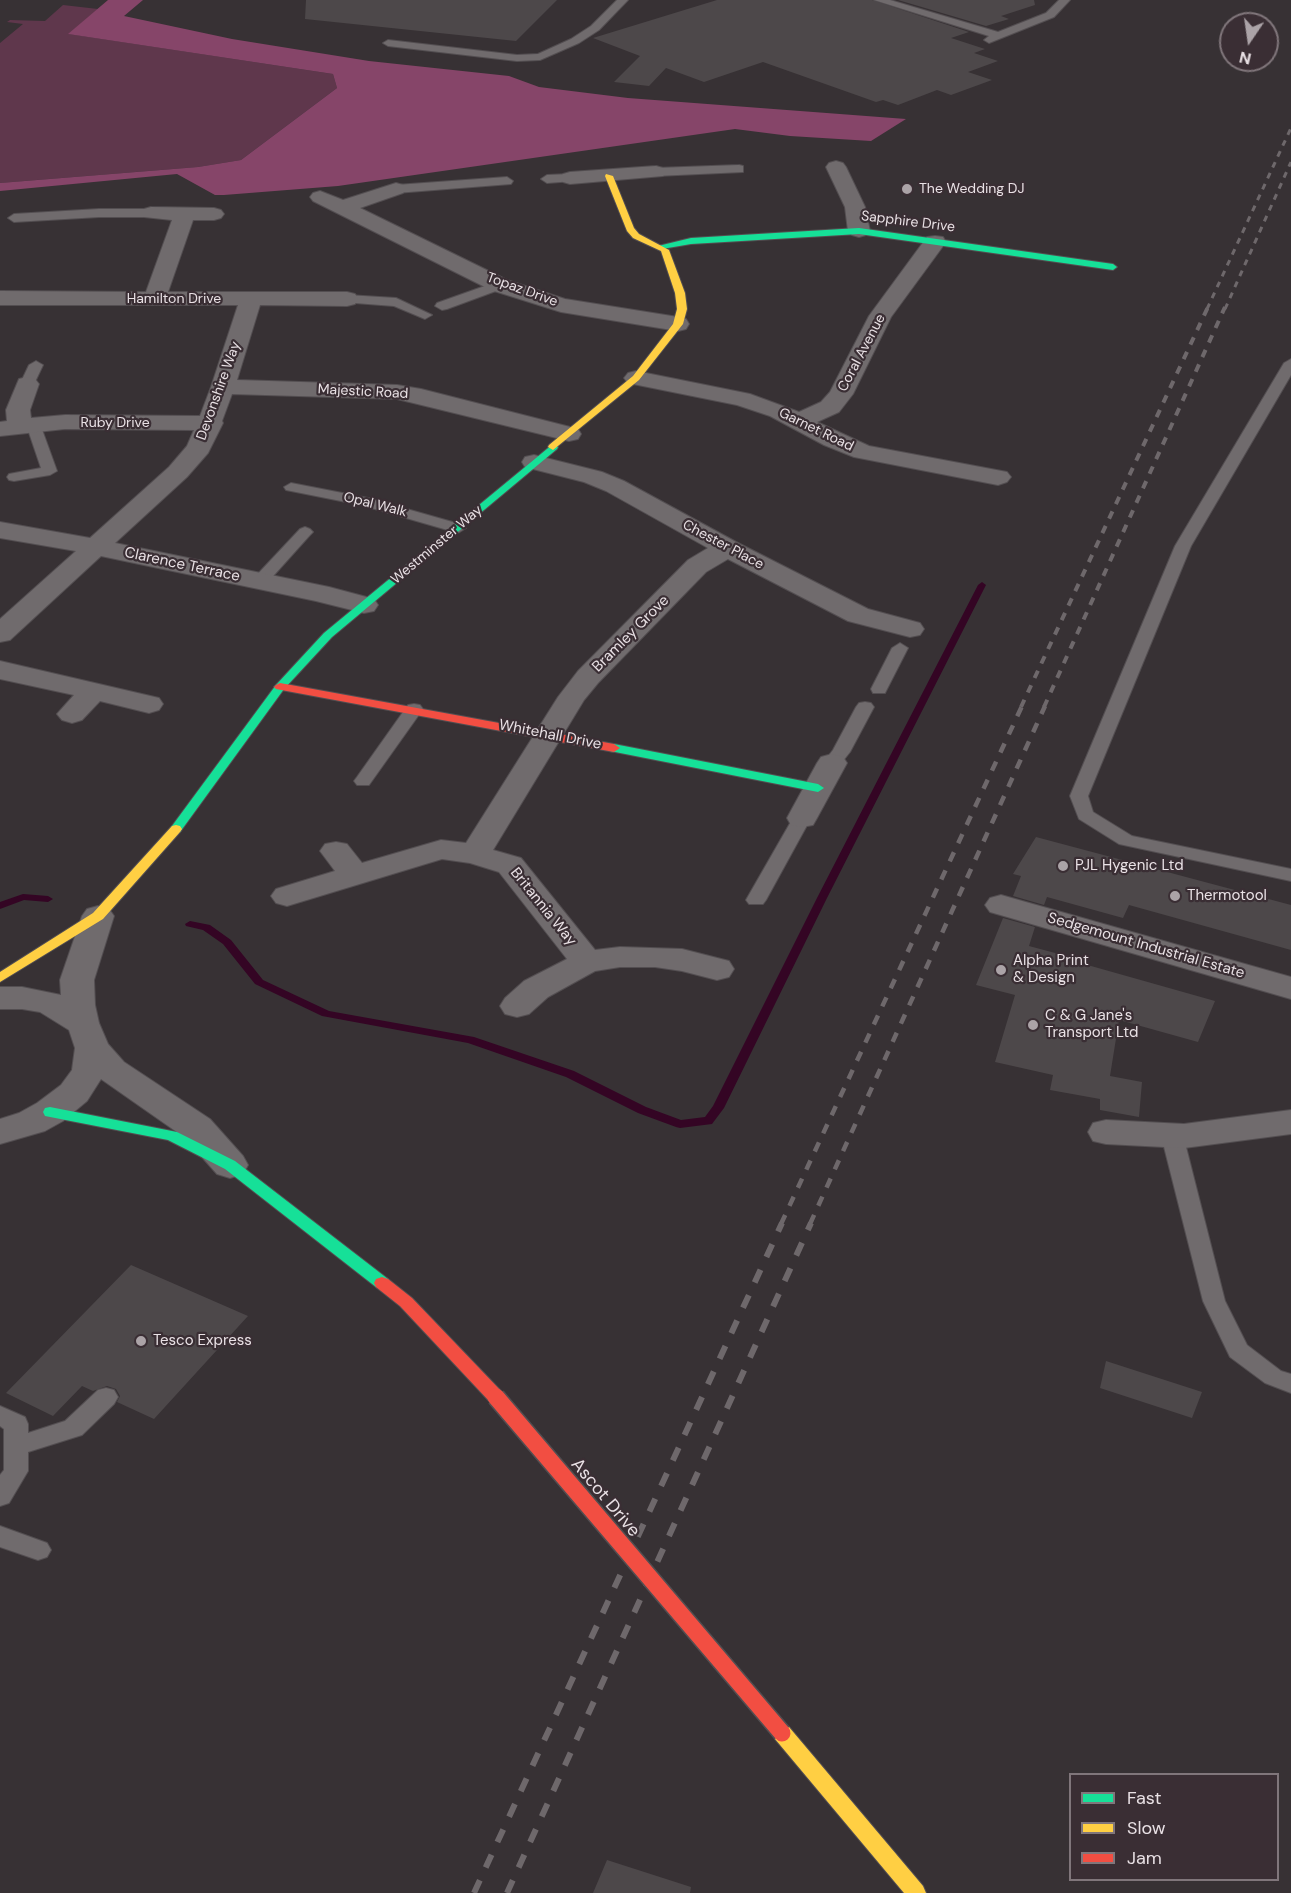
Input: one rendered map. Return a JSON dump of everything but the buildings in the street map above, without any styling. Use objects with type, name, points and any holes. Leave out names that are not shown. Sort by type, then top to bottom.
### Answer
[{"type":"street","points":[[836,167],[855,207],[859,231]]},
{"type":"street","points":[[570,178],[656,172]]},
{"type":"street","points":[[609,176],[630,230],[636,236],[662,246],[665,250],[680,293],[682,309],[678,324]]},
{"type":"street","points":[[344,207],[396,189]]},
{"type":"street","name":"Topaz Drive","points":[[320,197],[499,285],[561,305],[678,324]]},
{"type":"street","points":[[151,213],[214,214]]},
{"type":"street","points":[[153,299],[185,214]]},
{"type":"street","name":"Sapphire Drive","points":[[662,246],[691,241],[859,231],[1113,267]]},
{"type":"street","name":"Coral Avenue","points":[[799,421],[830,407],[841,394],[880,316],[935,242]]},
{"type":"street","name":"Hamilton Drive","points":[[0,298],[347,299]]},
{"type":"street","name":"Devonshire Way","points":[[0,634],[178,472],[199,448],[224,387],[251,300]]},
{"type":"street","name":"Westminster Way","points":[[0,978],[98,916],[186,818],[280,687],[328,635],[636,378],[678,324]]},
{"type":"street","points":[[18,426],[18,410],[32,374]]},
{"type":"street","name":"Garnet Road","points":[[636,378],[742,399],[779,411],[833,440],[863,452],[998,477]]},
{"type":"street","name":"Majestic Road","points":[[224,387],[397,392],[421,396],[569,434]]},
{"type":"street","name":"Ruby Drive","points":[[18,426],[211,423]]},
{"type":"street","name":"Chester Place","points":[[534,462],[593,477],[615,486],[858,615],[910,629]]},
{"type":"street","name":"Clarence Terrace","points":[[0,530],[27,533],[260,581],[364,605]]},
{"type":"street","name":"Bramley Grove","points":[[475,855],[572,697],[588,677],[697,567],[728,548]]},
{"type":"street","points":[[0,670],[149,704]]},
{"type":"street","name":"Whitehall Drive","points":[[280,687],[414,709],[549,735],[825,776]]},
{"type":"street","points":[[72,714],[93,692]]},
{"type":"street","points":[[802,818],[825,776]]},
{"type":"street","name":"Britannia Way","points":[[287,896],[441,849],[475,855],[510,865],[587,962]]},
{"type":"street","points":[[336,851],[356,875]]},
{"type":"street","name":"Sedgemount Industrial Estate","points":[[1000,905],[1291,988]]},
{"type":"street","name":"Westminster Way","points":[[87,1036],[78,1005],[77,980],[98,916]]},
{"type":"street","points":[[517,1006],[536,989],[587,962],[620,957],[655,957],[681,960],[717,969]]},
{"type":"street","points":[[0,998],[22,998],[49,1004],[87,1036],[112,1070],[197,1128],[230,1165]]},
{"type":"street","points":[[4,1133],[50,1113],[74,1093],[89,1071],[87,1036]]},
{"type":"street","name":"Ascot Drive","points":[[50,1113],[172,1136],[230,1165],[323,1235],[406,1302],[496,1397],[916,1893]]},
{"type":"street","points":[[1106,1132],[1184,1136],[1291,1122]]},
{"type":"lane","points":[[388,43],[517,58],[540,57],[575,41],[595,27],[622,0]]},
{"type":"lane","points":[[879,0],[999,36]]},
{"type":"lane","points":[[987,41],[1050,15],[1065,0]]},
{"type":"lane","points":[[656,172],[739,169]]},
{"type":"lane","points":[[548,179],[570,178]]},
{"type":"lane","points":[[396,189],[507,181]]},
{"type":"lane","points":[[14,218],[62,214],[151,213]]},
{"type":"lane","points":[[442,306],[499,285]]},
{"type":"lane","points":[[347,299],[396,302],[425,315]]},
{"type":"lane","points":[[1291,363],[1183,546],[1079,796],[1085,815],[1126,840],[1291,875]]},
{"type":"lane","points":[[14,477],[50,471],[18,426]]},
{"type":"lane","name":"Opal Walk","points":[[291,487],[363,501],[459,528]]},
{"type":"lane","points":[[260,581],[304,532]]},
{"type":"lane","points":[[879,689],[910,629]]},
{"type":"lane","points":[[825,776],[841,752],[865,707]]},
{"type":"lane","points":[[363,782],[414,709]]},
{"type":"lane","points":[[756,900],[802,818]]},
{"type":"lane","points":[[1172,1135],[1214,1301],[1238,1351],[1273,1377],[1291,1384]]},
{"type":"lane","points":[[16,1446],[73,1428],[106,1397]]},
{"type":"lane","points":[[0,1415],[16,1424],[16,1471],[0,1496]]},
{"type":"lane","points":[[0,1536],[38,1550]]},
{"type":"shaded area","points":[[108,0],[143,0],[124,16],[232,39],[369,61],[509,76],[539,87],[628,98],[906,119],[871,141],[790,136],[735,129],[338,186],[215,195],[177,174],[0,191],[0,183],[198,167],[241,160],[337,88],[333,74],[68,34]]},
{"type":"shaded area","points":[[63,5],[98,9],[69,34],[333,74],[337,88],[241,160],[198,167],[0,183],[0,43],[23,24],[7,22],[10,20],[45,21]]},
{"type":"waterway","points":[[190,924],[206,927],[227,942],[259,982],[326,1014],[470,1040],[570,1074],[642,1110],[680,1124],[708,1121],[718,1108],[982,585]]},
{"type":"waterway","points":[[0,906],[23,897],[48,899]]},
{"type":"railway","points":[[1207,309],[1291,128]]},
{"type":"railway","points":[[1225,309],[1291,162]]},
{"type":"railway","points":[[1021,707],[1208,307]]},
{"type":"railway","points":[[1044,707],[1225,307]]},
{"type":"railway","points":[[781,1224],[1022,706]]},
{"type":"railway","points":[[810,1224],[1045,706]]},
{"type":"railway","points":[[474,1893],[782,1223]]},
{"type":"railway","points":[[507,1893],[811,1223]]},
{"type":"traffic: fast","points":[[662,246],[691,241],[859,231],[1113,267]]},
{"type":"traffic: fast","points":[[176,829],[280,687],[328,635],[553,447]]},
{"type":"traffic: fast","points":[[614,748],[818,788]]},
{"type":"traffic: fast","points":[[50,1112],[172,1136],[230,1165],[382,1283]]},
{"type":"traffic: slow","points":[[553,447],[636,378],[678,324],[682,309],[680,293],[665,250],[636,236],[630,229],[609,176]]},
{"type":"traffic: slow","points":[[0,978],[98,916],[176,829]]},
{"type":"traffic: slow","points":[[782,1733],[916,1893]]},
{"type":"traffic: jam","points":[[280,687],[614,748]]},
{"type":"traffic: jam","points":[[382,1283],[406,1302],[496,1397]]},
{"type":"traffic: jam","points":[[496,1397],[782,1733]]},
{"type":"place","name":"The Wedding DJ","points":[[907,189]]},
{"type":"place","name":"PJL Hygenic Ltd","points":[[1063,866]]},
{"type":"place","name":"Thermotool","points":[[1175,896]]},
{"type":"place","name":"Alpha Print & Design","points":[[1001,970]]},
{"type":"place","name":"C & G Jane's Transport Ltd","points":[[1033,1025]]},
{"type":"place","name":"Tesco Express","points":[[141,1341]]}]
